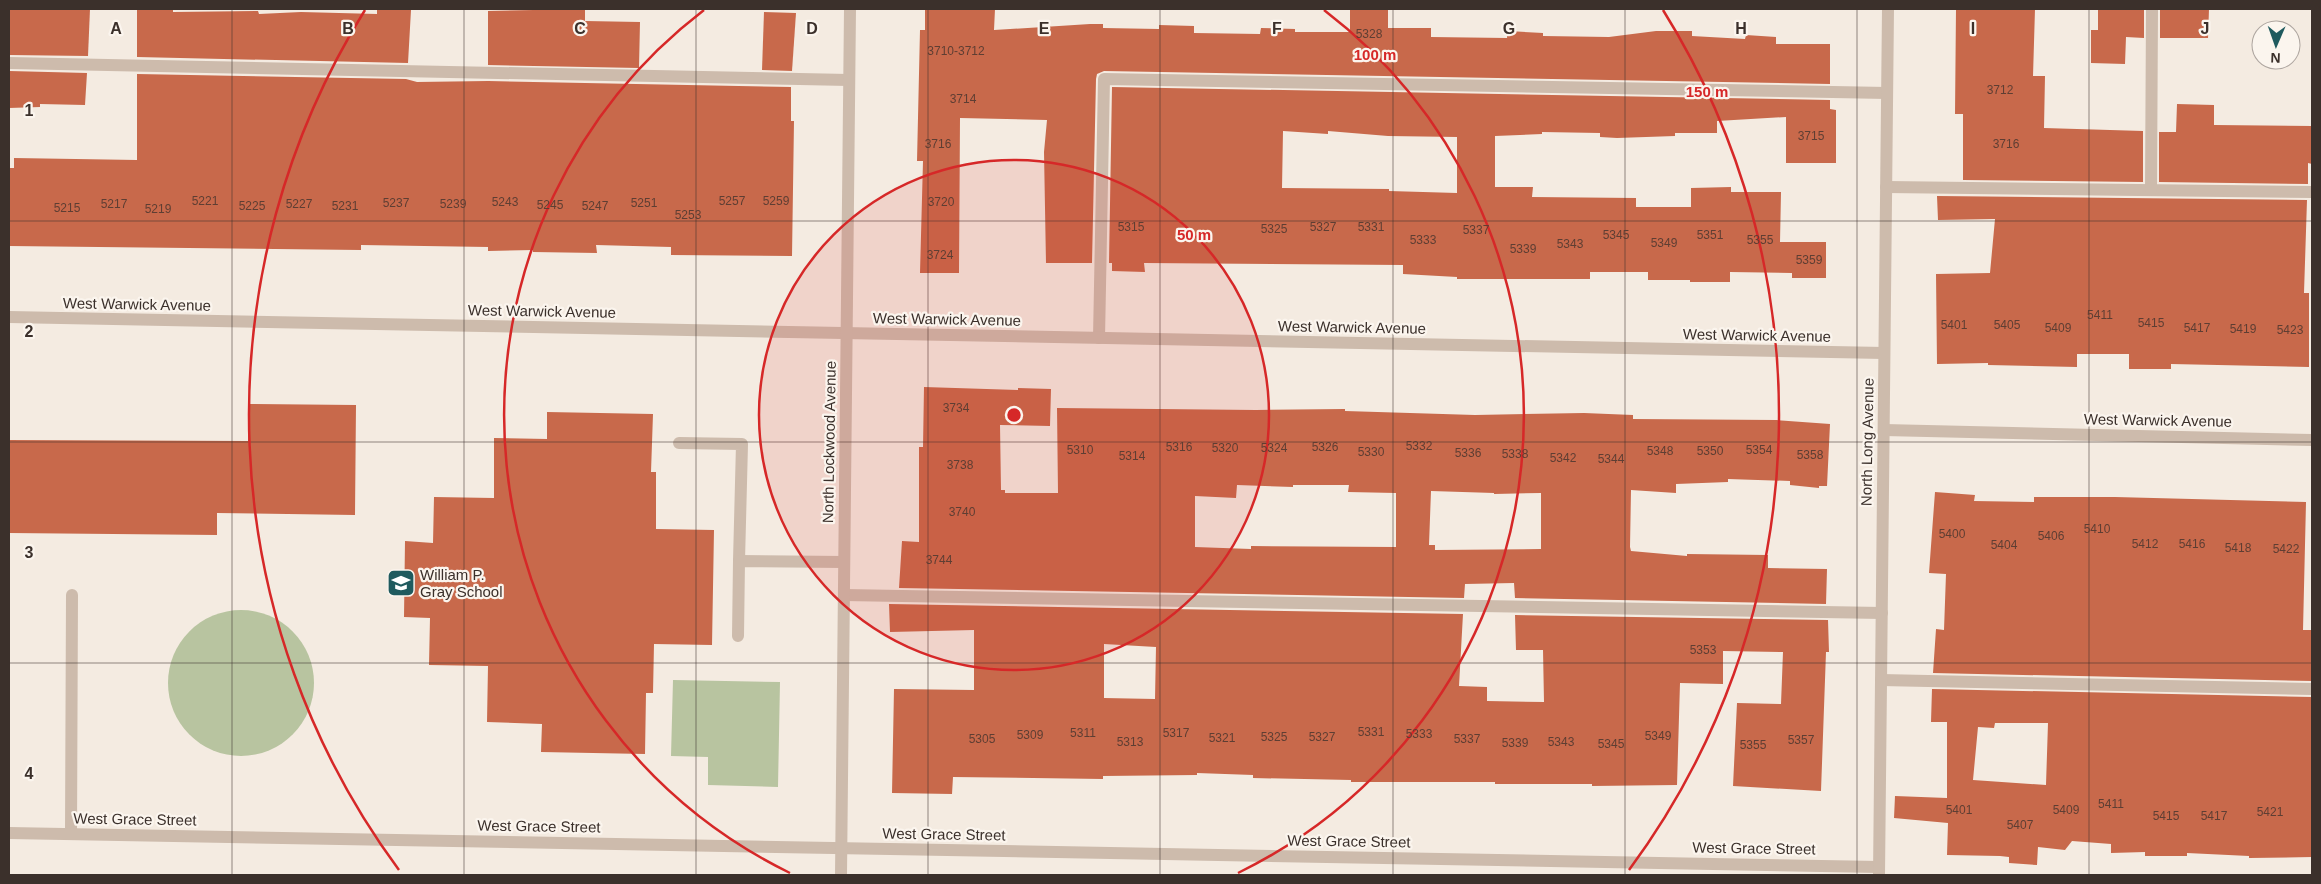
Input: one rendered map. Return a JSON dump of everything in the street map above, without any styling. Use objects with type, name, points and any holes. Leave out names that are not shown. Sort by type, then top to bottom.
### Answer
[{"type":"street","name":"North Lockwood Avenue","points":[[841,875],[850,9]]},
{"type":"street","name":"North Long Avenue","points":[[1879,871],[1888,9]]},
{"type":"street","points":[[2151,190],[2152,9]]},
{"type":"street","points":[[9,63],[849,80]]},
{"type":"street","points":[[1099,338],[1104,80],[1887,93]]},
{"type":"street","points":[[1886,187],[2312,192]]},
{"type":"street","name":"West Warwick Avenue","points":[[9,318],[1884,353]]},
{"type":"street","name":"West Warwick Avenue","points":[[1884,430],[2312,440]]},
{"type":"street","points":[[679,443],[742,444],[738,636]]},
{"type":"street","points":[[739,561],[844,562]]},
{"type":"street","points":[[71,834],[72,595]]},
{"type":"street","points":[[844,595],[1882,613]]},
{"type":"street","points":[[1881,680],[2312,689]]},
{"type":"street","name":"West Grace Street","points":[[9,833],[841,848],[1879,871]]},
{"type":"green space","points":[[241,610],[269,615],[293,631],[309,655],[314,683],[309,711],[293,735],[269,751],[241,756],[213,751],[189,735],[173,711],[168,683],[173,655],[189,631],[213,615]]},
{"type":"green space","points":[[673,680],[780,682],[778,787],[708,785],[708,757],[671,756]]},
{"type":"building","points":[[9,9],[90,9],[88,56],[9,55]]},
{"type":"building","points":[[137,9],[173,9],[173,12],[258,11],[259,14],[301,12],[377,14],[377,9],[411,10],[408,63],[137,57]]},
{"type":"building","points":[[585,9],[585,21],[640,22],[639,68],[488,65],[488,11]]},
{"type":"building","points":[[925,9],[995,9],[994,30],[1103,24],[1103,28],[1159,29],[1159,25],[1194,26],[1194,33],[1260,34],[1261,28],[1295,29],[1295,32],[1350,32],[1350,9],[1388,9],[1388,28],[1431,28],[1431,37],[1507,38],[1508,31],[1543,33],[1543,36],[1609,37],[1656,31],[1692,31],[1692,36],[1745,39],[1746,35],[1776,37],[1776,44],[1830,44],[1830,84],[1104,71],[1097,74],[1096,79],[1092,263],[1046,263],[1044,152],[1047,120],[960,118],[959,273],[920,273],[923,161],[917,161],[920,30],[925,30]]},
{"type":"building","points":[[1956,9],[2035,9],[2033,76],[2045,76],[2044,128],[2143,131],[2143,182],[1963,180],[1963,114],[1955,114]]},
{"type":"building","points":[[2098,9],[2144,9],[2144,38],[2126,37],[2125,64],[2091,63],[2091,30],[2098,30]]},
{"type":"building","points":[[2160,9],[2209,9],[2208,38],[2160,38]]},
{"type":"building","points":[[764,12],[796,13],[792,71],[762,70]]},
{"type":"building","points":[[9,71],[87,73],[85,105],[40,104],[40,107],[9,108]]},
{"type":"building","points":[[137,74],[406,79],[417,82],[488,81],[791,87],[791,121],[794,121],[792,256],[671,255],[671,247],[596,245],[597,253],[533,252],[533,250],[488,251],[488,247],[361,245],[361,250],[9,246],[9,168],[14,168],[14,158],[137,160]]},
{"type":"building","points":[[1112,87],[1830,100],[1830,109],[1836,110],[1836,163],[1786,163],[1786,117],[1717,121],[1717,133],[1675,133],[1675,136],[1617,138],[1600,137],[1600,133],[1542,132],[1542,134],[1495,136],[1495,187],[1533,187],[1532,197],[1636,198],[1636,207],[1691,207],[1691,188],[1731,187],[1731,192],[1781,192],[1780,242],[1826,242],[1826,278],[1792,278],[1792,273],[1730,272],[1730,282],[1690,282],[1690,280],[1648,280],[1648,272],[1590,272],[1590,279],[1457,279],[1457,277],[1403,274],[1403,265],[1144,263],[1145,272],[1112,271],[1112,263],[1109,263]],"holes":[[[1283,131],[1328,134],[1328,131],[1388,136],[1457,137],[1457,193],[1389,191],[1389,189],[1282,188]]]},
{"type":"building","points":[[2177,104],[2214,105],[2214,125],[2312,126],[2312,164],[2308,163],[2308,184],[2159,182],[2159,132],[2176,132]]},
{"type":"building","points":[[1937,196],[2307,200],[2304,293],[2309,293],[2309,367],[2171,364],[2171,369],[2129,369],[2129,354],[2077,354],[2077,367],[1988,365],[1988,363],[1937,364],[1936,274],[1990,273],[1995,219],[1938,220]]},
{"type":"building","points":[[924,387],[1018,390],[1018,388],[1051,389],[1050,426],[1000,425],[1001,490],[1005,490],[1005,493],[1058,493],[1057,408],[1345,409],[1345,411],[1475,415],[1584,413],[1633,415],[1633,419],[1776,420],[1830,424],[1827,486],[1819,486],[1819,488],[1790,485],[1790,481],[1728,479],[1728,482],[1676,484],[1676,493],[1631,490],[1631,551],[1687,556],[1687,554],[1768,555],[1768,568],[1827,569],[1826,604],[1515,598],[1514,583],[1465,584],[1464,598],[899,588],[902,541],[919,542],[919,447],[923,447]],"holes":[[[1237,485],[1293,487],[1293,485],[1349,485],[1348,492],[1396,493],[1396,547],[1251,546],[1251,549],[1195,547],[1195,496],[1236,498]],[[1431,491],[1494,494],[1541,493],[1541,549],[1435,550],[1435,545],[1429,545]]]},
{"type":"building","points":[[249,404],[356,405],[355,515],[217,513],[217,535],[9,533],[9,440],[248,441]]},
{"type":"building","points":[[547,412],[653,414],[651,472],[656,472],[656,529],[714,530],[712,645],[654,644],[653,693],[646,693],[645,754],[541,752],[542,724],[487,722],[488,666],[429,665],[430,618],[404,617],[405,541],[433,543],[434,497],[494,498],[494,438],[547,439]]},
{"type":"building","points":[[1935,492],[1975,495],[1974,501],[2034,502],[2034,497],[2115,497],[2306,502],[2303,630],[2312,630],[2312,681],[1933,673],[1936,629],[1944,630],[1946,574],[1929,573]]},
{"type":"building","points":[[889,604],[1463,614],[1459,686],[1487,687],[1487,701],[1544,702],[1543,650],[1516,650],[1515,615],[1828,620],[1829,652],[1826,652],[1821,791],[1733,786],[1737,703],[1781,704],[1783,652],[1723,651],[1723,684],[1680,683],[1677,785],[1592,786],[1592,784],[1495,784],[1495,782],[1351,782],[1351,780],[1253,778],[1253,775],[1197,773],[1197,775],[1103,776],[1103,779],[953,777],[952,794],[892,793],[894,689],[974,690],[974,630],[890,632]],"holes":[[[1104,644],[1156,647],[1155,699],[1104,698]]]},
{"type":"building","points":[[1932,689],[2312,697],[2312,857],[2249,858],[2249,856],[2187,853],[2187,856],[2145,856],[2145,852],[2111,853],[2111,844],[2072,841],[2065,850],[2038,847],[2037,865],[2009,863],[2009,857],[2000,856],[1947,855],[1948,823],[1894,818],[1895,796],[1947,798],[1947,722],[1931,722]],"holes":[[[1995,723],[2048,723],[2046,785],[1973,780],[1978,727],[1994,728]]]},
{"type":"place","name":"William P. Gray School","points":[[401,583]]}]
